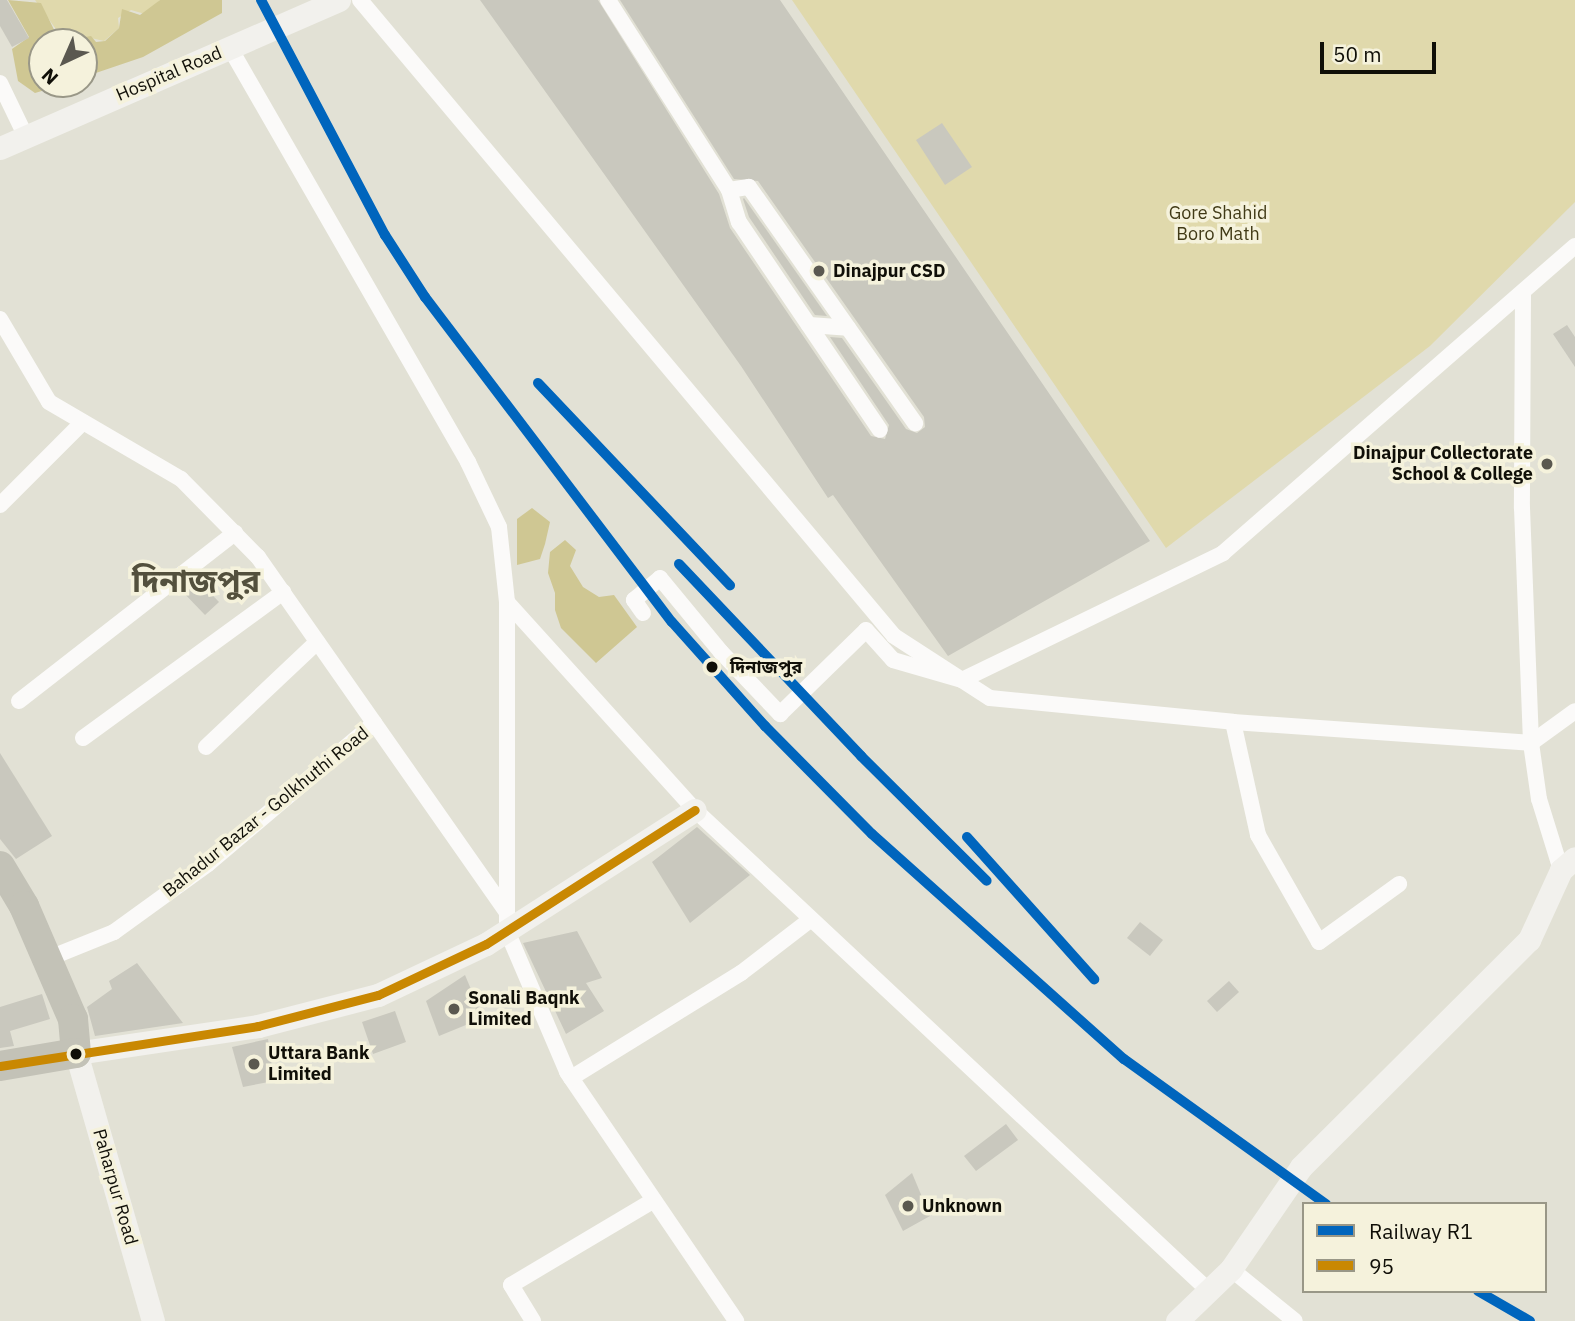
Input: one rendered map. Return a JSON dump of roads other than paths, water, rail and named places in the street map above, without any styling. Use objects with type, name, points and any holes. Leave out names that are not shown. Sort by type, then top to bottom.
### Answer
[{"type":"highway","points":[[0,866],[47,958],[73,1019],[76,1053],[0,1066]]},
{"type":"street","name":"Hospital Road","points":[[0,148],[339,0]]},
{"type":"street","points":[[360,0],[894,636],[990,698],[1233,722],[1531,743],[1575,710]]},
{"type":"street","points":[[608,0],[729,190],[739,222],[880,430]]},
{"type":"street","points":[[230,48],[468,462],[499,527],[507,602],[507,921],[572,1078],[736,1321]]},
{"type":"street","points":[[0,83],[25,135]]},
{"type":"street","points":[[729,190],[749,187],[915,423]]},
{"type":"street","points":[[643,613],[634,600],[660,578],[720,652],[780,714],[866,630],[893,660],[962,680],[1223,553],[1523,295],[1575,246]]},
{"type":"street","points":[[1177,1321],[1231,1269],[1301,1167],[1529,940],[1568,864],[1539,799],[1531,743],[1522,508],[1523,295]]},
{"type":"street","name":"Bahadur Bazar - Golkhuthi Road","points":[[0,319],[49,402],[181,479],[235,533],[283,592],[507,921]]},
{"type":"street","points":[[809,325],[848,328]]},
{"type":"street","points":[[0,505],[83,422]]},
{"type":"street","points":[[19,701],[235,533]]},
{"type":"street","points":[[83,738],[283,592]]},
{"type":"street","points":[[507,602],[695,810],[1210,1292]]},
{"type":"street","points":[[206,747],[317,642]]},
{"type":"street","points":[[1233,722],[1258,835],[1320,942],[1399,884]]},
{"type":"street","name":"Bahadur Bazar - Golkhuthi Road","points":[[47,958],[114,932],[208,864],[374,723]]},
{"type":"street","points":[[76,1053],[258,1026],[378,995],[695,810]]},
{"type":"street","points":[[572,1078],[741,973],[811,919]]},
{"type":"street","name":"Paharpur Road","points":[[76,1053],[153,1321]]},
{"type":"street","points":[[533,1321],[511,1285],[654,1200]]},
{"type":"street","points":[[1231,1269],[1295,1321]]},
{"type":"rail line","name":"R1","points":[[261,0],[385,235],[425,297],[672,622],[765,726],[872,834],[1124,1059],[1323,1202]]},
{"type":"rail line","name":"R1","points":[[538,383],[730,585]]},
{"type":"rail line","name":"R1","points":[[679,564],[861,756],[987,881]]},
{"type":"rail line","name":"R1","points":[[967,837],[1094,979]]},
{"type":"rail line","name":"R1","points":[[1481,1293],[1530,1321]]},
{"type":"place","name":"Dinajpur CSD","points":[[819,271]]},
{"type":"place","name":"Dinajpur Collectorate School & College","points":[[1547,464]]},
{"type":"place","name":"দিনাজপুর","points":[[712,667]]},
{"type":"place","name":"Sonali Baqnk Limited","points":[[454,1009]]},
{"type":"place","name":"Uttara Bank Limited","points":[[254,1064]]},
{"type":"place","name":"Unknown","points":[[908,1206]]},
{"type":"district","name":"দিনাজপুর","points":[[196,580]]},
{"type":"park label","name":"Gore Shahid Boro Math","points":[[1218,224]]}]
